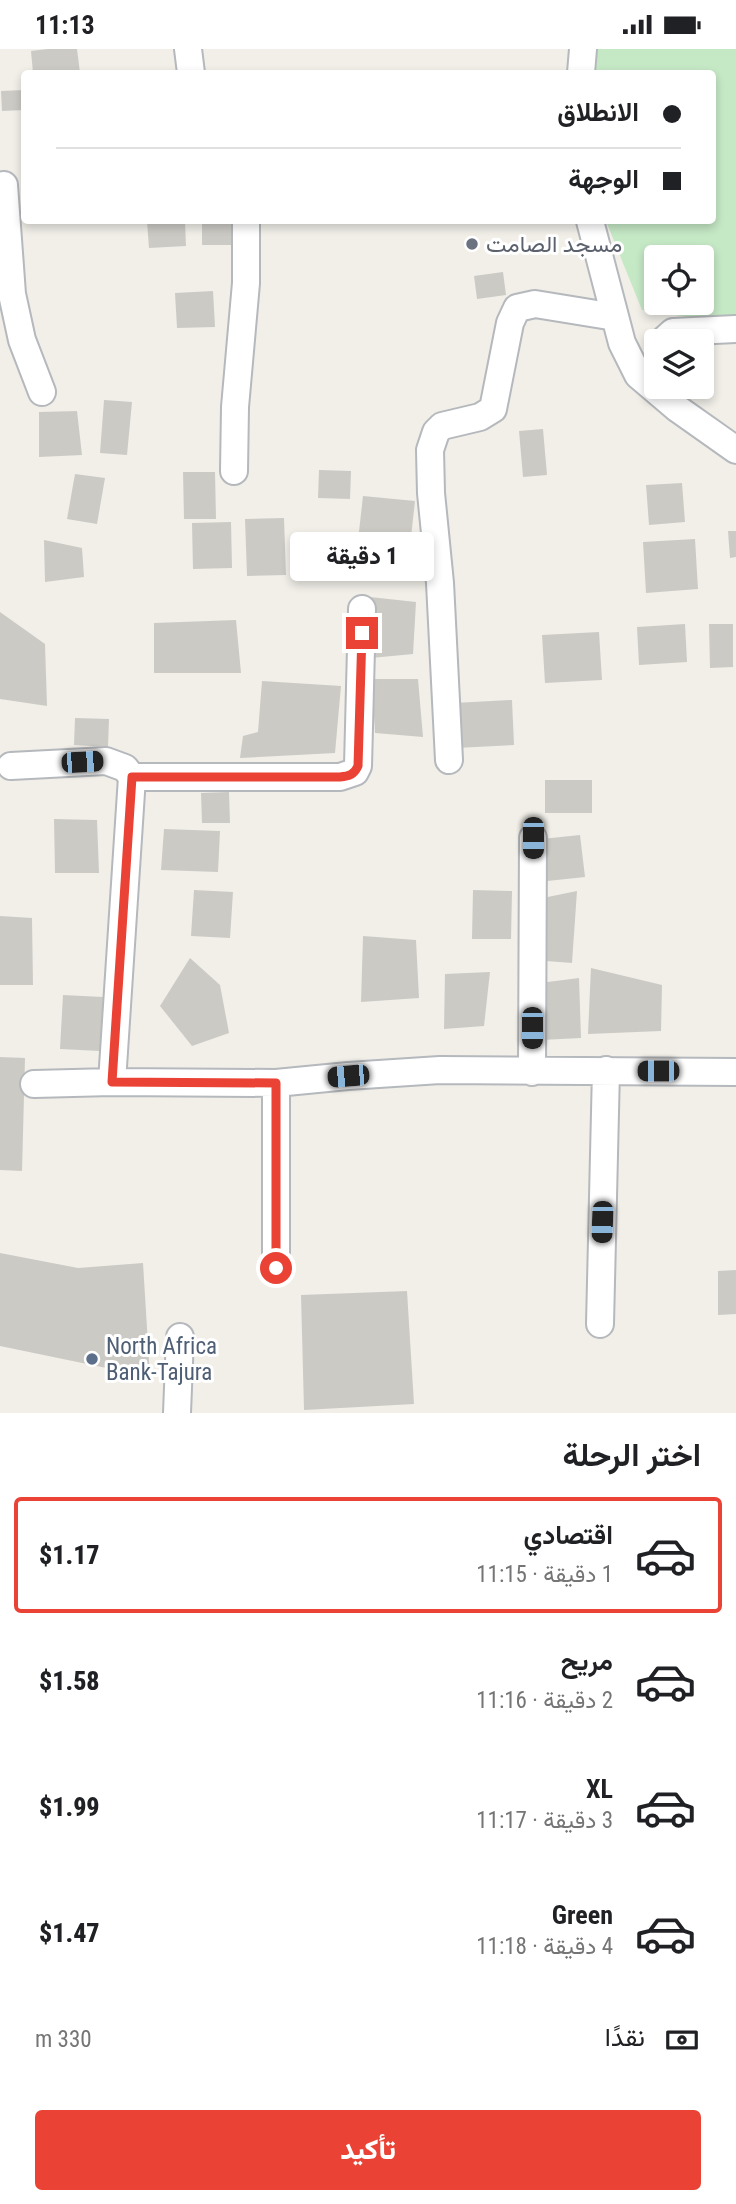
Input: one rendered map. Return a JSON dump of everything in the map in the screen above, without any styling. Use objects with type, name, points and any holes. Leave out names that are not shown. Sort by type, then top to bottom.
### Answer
[{"type":"street","points":[[188,49],[191,70]]},
{"type":"street","points":[[581,70],[583,49]]},
{"type":"street","points":[[9,185],[12,295],[22,339],[42,392]]},
{"type":"street","points":[[234,471],[235,407],[246,283],[246,224]]},
{"type":"street","points":[[591,224],[622,343],[638,375],[678,409],[736,450]]},
{"type":"street","points":[[449,760],[440,583],[431,493],[432,441],[442,426],[480,417],[493,409],[510,323],[517,308],[535,304],[615,317]]},
{"type":"street","points":[[714,330],[736,329]]},
{"type":"street","points":[[638,375],[644,365]]},
{"type":"street","points":[[132,777],[340,777],[355,772],[358,766],[362,609]]},
{"type":"street","points":[[11,766],[106,761],[125,768],[132,777],[112,1082]]},
{"type":"street","points":[[532,1072],[533,838]]},
{"type":"street","points":[[34,1084],[276,1083],[440,1070],[736,1072]]},
{"type":"street","points":[[600,1324],[606,1070]]},
{"type":"street","points":[[276,1083],[276,1268]]},
{"type":"street","points":[[177,1413],[180,1338]]},
{"type":"green space","points":[[598,49],[736,49],[736,324],[676,315],[714,315],[714,245],[644,245],[644,310],[607,224],[716,224],[716,70],[594,70]]},
{"type":"building","points":[[77,49],[80,70],[33,70],[31,51]]},
{"type":"building","points":[[21,90],[21,110],[2,111],[1,91]]},
{"type":"building","points":[[147,224],[185,224],[186,246],[149,248]]},
{"type":"building","points":[[202,224],[238,224],[238,245],[202,245]]},
{"type":"building","points":[[503,272],[506,295],[477,299],[474,276]]},
{"type":"building","points":[[213,291],[215,327],[177,328],[175,293]]},
{"type":"building","points":[[104,400],[132,402],[127,455],[100,453]]},
{"type":"building","points":[[77,411],[82,455],[39,457],[39,412]]},
{"type":"building","points":[[543,429],[547,475],[523,477],[519,431]]},
{"type":"building","points":[[319,470],[351,471],[350,499],[318,498]]},
{"type":"building","points":[[183,472],[215,472],[216,519],[184,519]]},
{"type":"building","points":[[75,474],[105,478],[97,524],[67,519]]},
{"type":"building","points":[[682,483],[685,522],[649,525],[646,485]]},
{"type":"building","points":[[363,496],[415,501],[409,555],[357,549]]},
{"type":"building","points":[[284,518],[286,575],[247,576],[245,519]]},
{"type":"building","points":[[231,522],[232,568],[193,569],[192,523]]},
{"type":"building","points":[[728,531],[736,531],[736,557],[730,558]]},
{"type":"building","points":[[695,539],[698,589],[646,593],[643,542]]},
{"type":"building","points":[[44,540],[82,548],[84,577],[45,582]]},
{"type":"building","points":[[370,597],[416,602],[413,654],[371,658]]},
{"type":"building","points":[[0,612],[45,644],[47,706],[0,699]]},
{"type":"building","points":[[236,620],[241,673],[154,673],[154,623]]},
{"type":"building","points":[[685,624],[687,662],[639,665],[637,627]]},
{"type":"building","points":[[709,624],[733,624],[733,667],[710,668]]},
{"type":"building","points":[[599,632],[602,680],[545,683],[542,635]]},
{"type":"building","points":[[372,679],[418,679],[423,737],[375,733]]},
{"type":"building","points":[[262,681],[341,686],[335,753],[240,758],[243,736],[258,732]]},
{"type":"building","points":[[512,700],[514,745],[456,748],[454,703]]},
{"type":"building","points":[[75,718],[109,719],[108,747],[74,745]]},
{"type":"building","points":[[545,780],[592,780],[592,813],[545,813]]},
{"type":"building","points":[[229,792],[230,823],[202,823],[201,793]]},
{"type":"building","points":[[54,819],[97,820],[99,873],[55,873]]},
{"type":"building","points":[[164,829],[220,831],[218,872],[161,870]]},
{"type":"building","points":[[580,835],[585,877],[538,882],[542,839]]},
{"type":"building","points":[[194,890],[233,892],[230,938],[191,936]]},
{"type":"building","points":[[473,890],[512,891],[511,939],[472,939]]},
{"type":"building","points":[[577,891],[572,963],[533,960],[533,900]]},
{"type":"building","points":[[0,916],[32,918],[33,985],[0,985]]},
{"type":"building","points":[[363,936],[416,940],[419,998],[361,1002]]},
{"type":"building","points":[[190,958],[220,985],[229,1033],[192,1046],[160,1006]]},
{"type":"building","points":[[591,968],[662,985],[661,1031],[588,1034]]},
{"type":"building","points":[[490,972],[484,1026],[444,1029],[445,974]]},
{"type":"building","points":[[579,978],[581,1038],[541,1040],[532,984]]},
{"type":"building","points":[[63,995],[103,997],[100,1051],[60,1049]]},
{"type":"building","points":[[0,1057],[25,1058],[22,1171],[0,1170]]},
{"type":"building","points":[[0,1253],[78,1268],[143,1263],[150,1377],[0,1346]]},
{"type":"building","points":[[736,1270],[736,1314],[718,1315],[718,1271]]},
{"type":"building","points":[[407,1291],[414,1404],[304,1410],[301,1295]]},
{"type":"place","name":"مسجد الصامت","points":[[472,244]]},
{"type":"place","name":"North Africa Bank-Tajura","points":[[92,1359]]},
{"type":"route","points":[[276,1268],[276,1083],[112,1082],[132,777],[351,775],[358,766],[362,633]]}]
